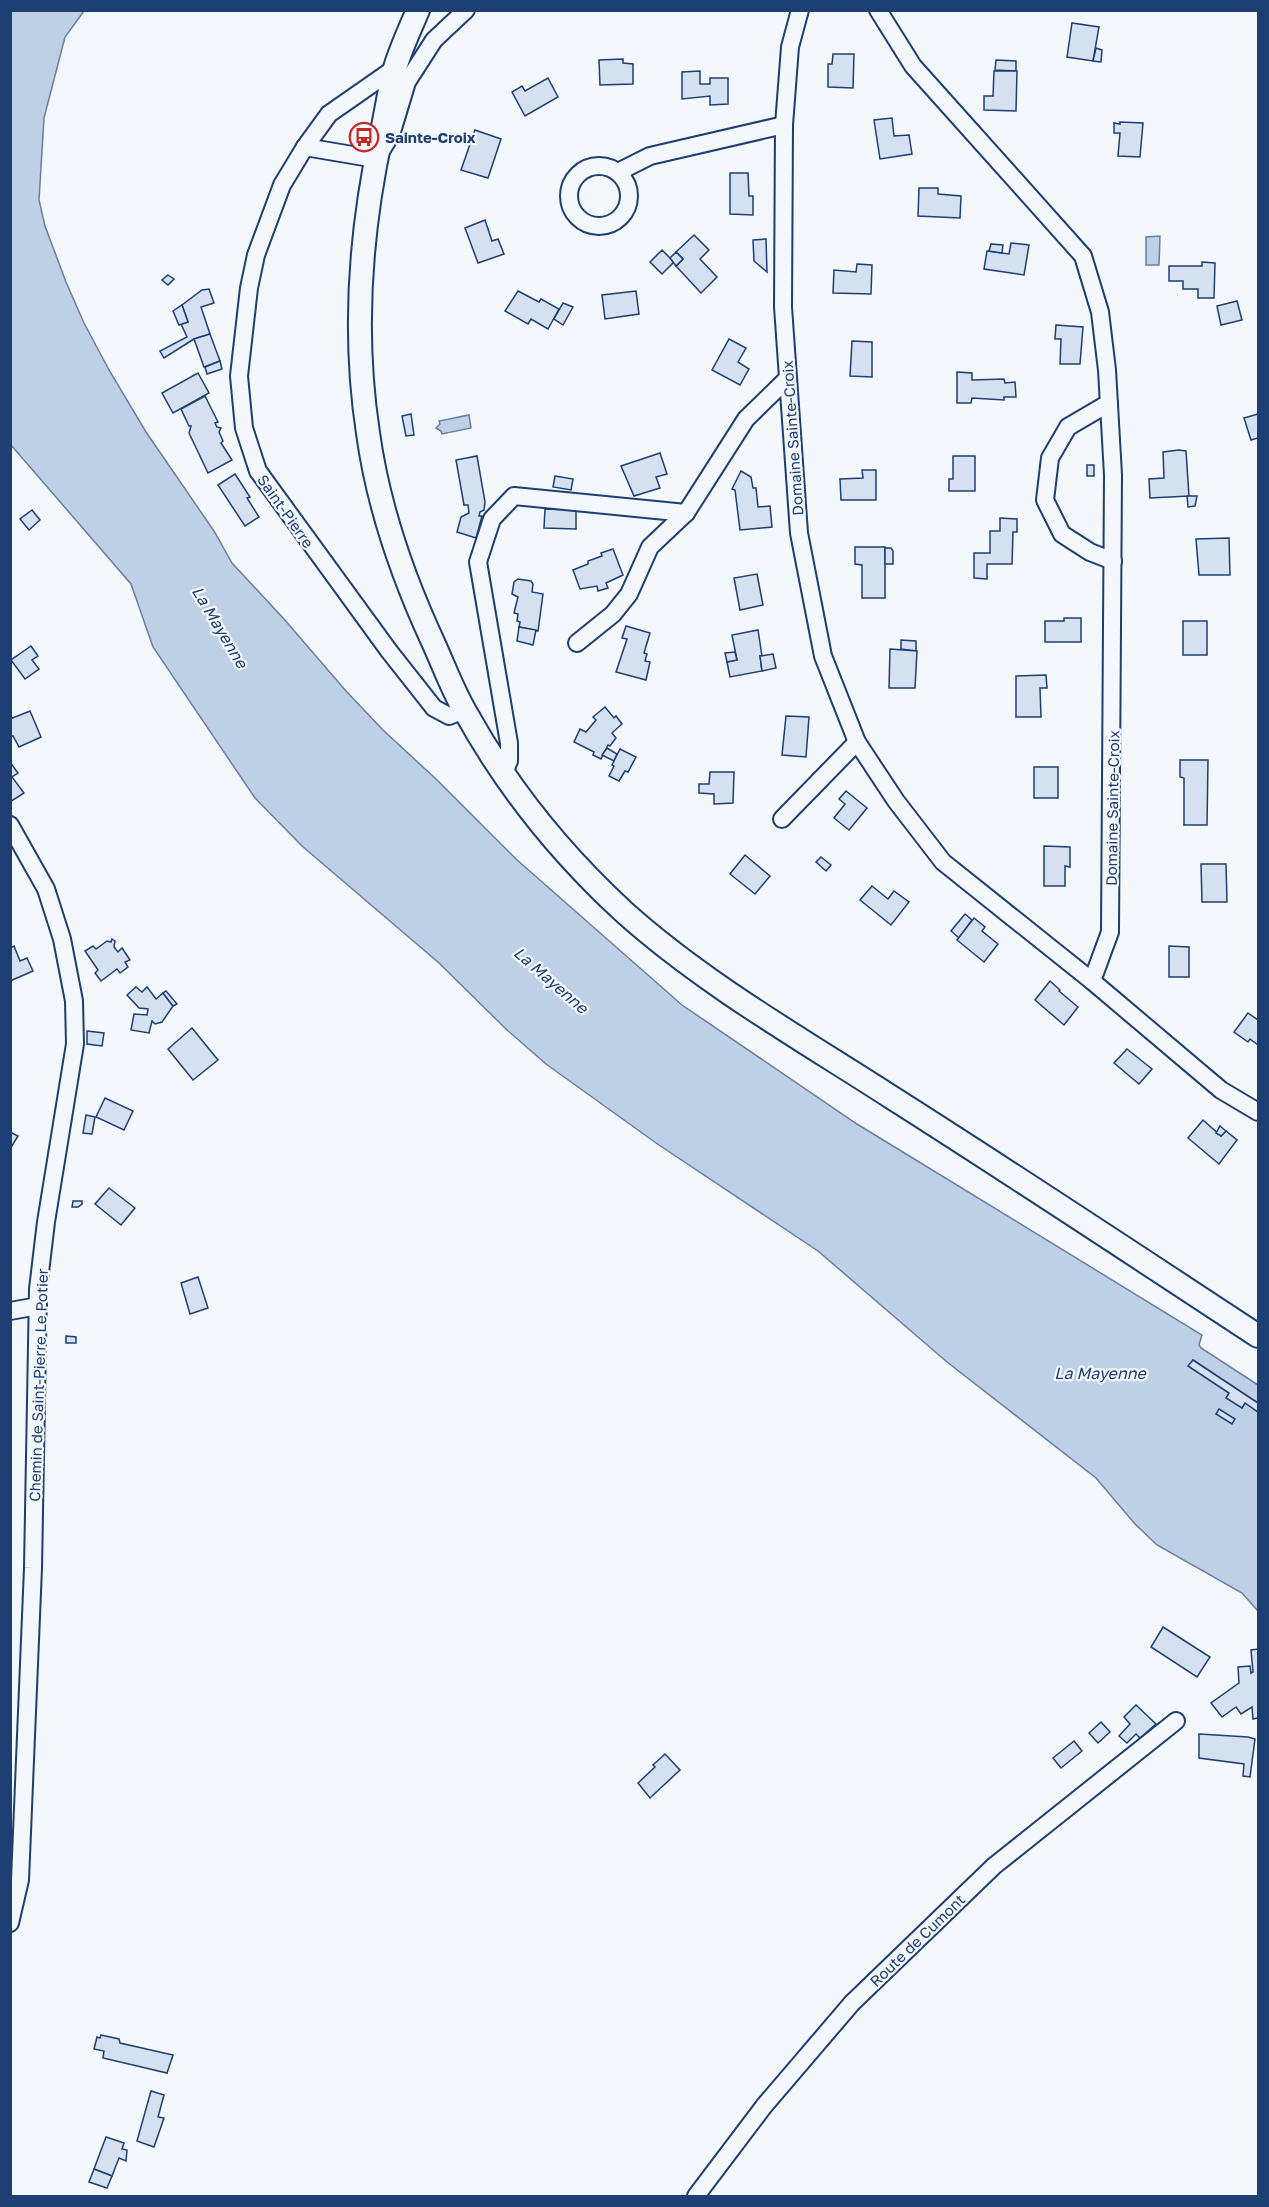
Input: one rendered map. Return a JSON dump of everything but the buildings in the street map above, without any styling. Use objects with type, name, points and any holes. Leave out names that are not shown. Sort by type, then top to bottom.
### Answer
[{"type":"main road","points":[[418,10],[395,68],[376,159],[364,235],[360,309],[362,375],[367,430],[376,479],[394,546],[418,611],[464,710],[504,773],[560,846],[585,874],[660,942],[770,1019],[1258,1336]]},
{"type":"street","points":[[305,147],[376,159],[391,135],[407,82],[434,40],[466,10]]},
{"type":"street","name":"Domaine Sainte-Croix","points":[[800,10],[790,46],[784,125],[783,307],[788,378],[801,544],[823,656],[857,742],[896,801],[943,862],[1092,981],[1221,1090],[1258,1112]]},
{"type":"street","name":"Domaine Sainte-Croix","points":[[878,10],[913,66],[1083,256],[1100,312],[1113,475],[1110,932],[1092,981]]},
{"type":"street","name":"Saint-Pierre","points":[[395,68],[329,114],[282,184],[256,255],[249,288],[239,376],[244,428],[258,471],[389,651],[436,711],[448,716],[464,710]]},
{"type":"street","points":[[618,172],[650,156],[784,125]]},
{"type":"street","points":[[577,643],[613,614],[629,594],[650,548],[686,513],[746,419],[788,378]]},
{"type":"street","points":[[1109,404],[1068,427],[1050,458],[1045,500],[1062,534],[1089,552],[1113,561]]},
{"type":"street","points":[[504,773],[509,761],[509,743],[478,562],[492,519],[514,496],[686,513]]},
{"type":"street","points":[[782,819],[857,742]]},
{"type":"street","name":"Chemin de Saint-Pierre Le Potier","points":[[10,825],[46,889],[62,939],[74,1001],[75,1044],[46,1222],[38,1306],[33,1568],[21,1880],[10,1923]]},
{"type":"street","points":[[10,1311],[38,1306]]},
{"type":"street","name":"Route de Cumont","points":[[696,2196],[764,2106],[852,2003],[994,1866],[1176,1721]]},
{"type":"water","name":"La Mayenne","points":[[10,11],[84,11],[65,37],[44,118],[39,200],[45,226],[84,323],[109,370],[146,432],[214,531],[232,563],[383,730],[516,859],[682,1005],[857,1124],[1202,1335],[1199,1345],[1201,1348],[1258,1385],[1258,1403],[1193,1360],[1189,1366],[1229,1393],[1227,1398],[1242,1408],[1245,1403],[1258,1412],[1258,1611],[1242,1593],[1157,1545],[1135,1524],[1096,1478],[947,1362],[818,1251],[656,1143],[546,1064],[507,1030],[439,963],[302,846],[255,798],[153,647],[131,584],[11,445]]},
{"type":"water","points":[[1160,236],[1159,265],[1146,265],[1146,237]]},
{"type":"water","points":[[469,415],[471,428],[442,434],[436,428],[440,424],[439,421]]},
{"type":"place","name":"Sainte-Croix","points":[[364,137]]}]
